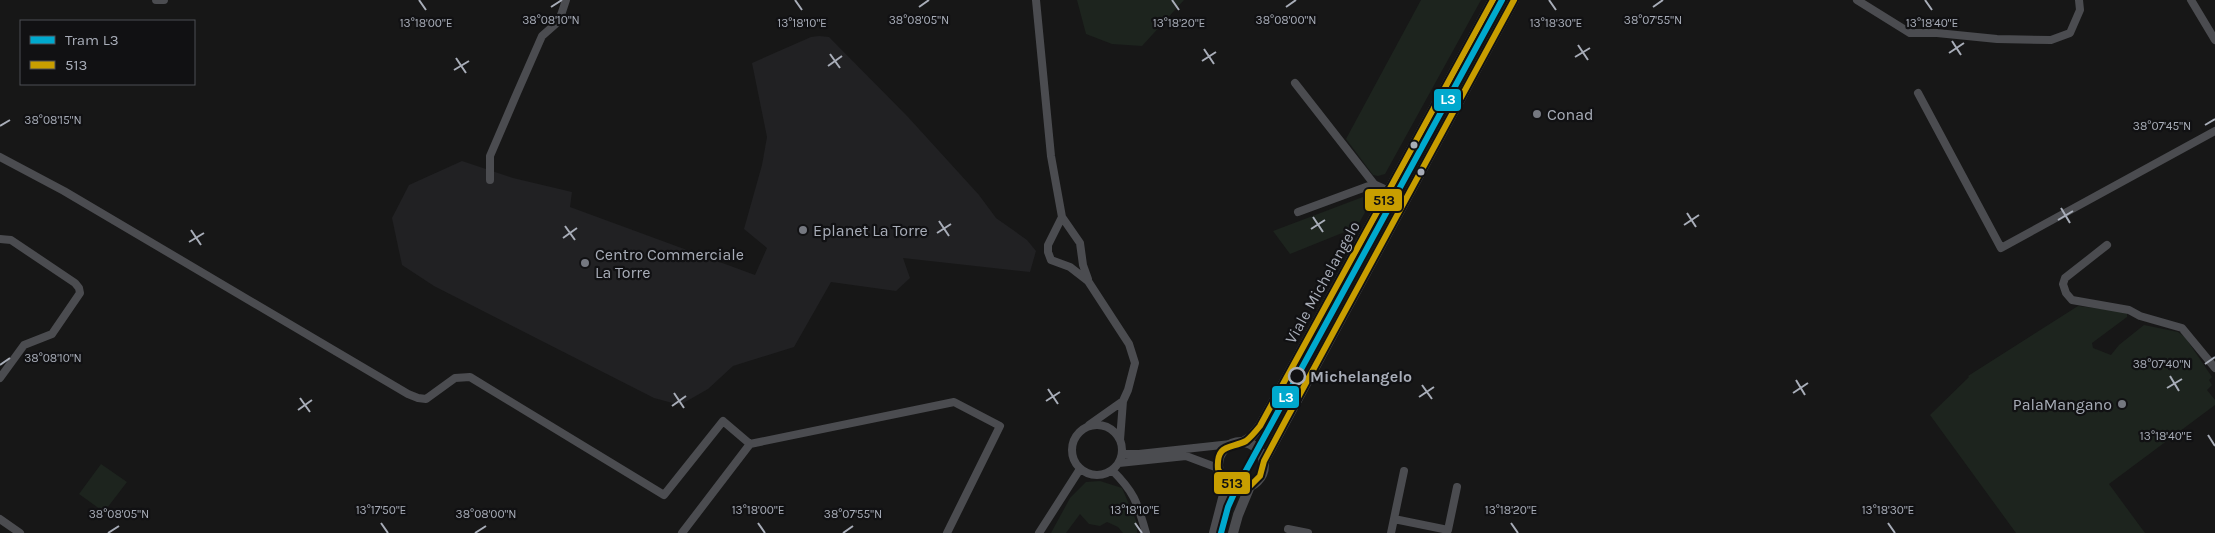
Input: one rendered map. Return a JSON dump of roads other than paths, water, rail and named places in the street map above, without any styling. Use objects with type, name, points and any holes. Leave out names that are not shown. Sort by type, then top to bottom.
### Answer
[{"type":"street","points":[[156,0],[164,0]]},
{"type":"street","points":[[490,180],[490,156],[542,36],[559,21],[566,0]]},
{"type":"street","points":[[1036,0],[1051,156],[1062,217],[1080,242],[1083,265],[1088,281],[1129,344],[1135,363],[1128,390],[1123,400],[1120,440],[1122,454],[1119,462],[1112,470],[1096,475],[1080,469],[1072,456],[1071,449],[1076,434],[1123,400]]},
{"type":"street","name":"Viale Michelangelo","points":[[1243,442],[1251,437],[1260,426],[1493,0]]},
{"type":"street","name":"Viale Michelangelo","points":[[1264,461],[1514,0]]},
{"type":"street","points":[[1857,0],[1910,33],[1937,33],[1996,39],[2051,40],[2070,33],[2080,10],[2079,0]]},
{"type":"street","points":[[2191,0],[2215,40]]},
{"type":"street","points":[[1295,83],[1374,184],[1389,191]]},
{"type":"street","points":[[1918,93],[2001,248],[2215,131]]},
{"type":"street","points":[[0,157],[64,191],[408,394],[426,399],[455,378],[470,377],[664,495],[723,421],[750,444]]},
{"type":"street","points":[[1298,212],[1374,184]]},
{"type":"street","points":[[1062,217],[1048,245],[1048,252],[1052,260],[1059,264],[1070,266],[1088,281]]},
{"type":"street","points":[[1052,238],[1059,233],[1075,236]]},
{"type":"street","points":[[0,239],[11,240],[75,283],[80,293],[52,334],[24,345],[0,378]]},
{"type":"street","points":[[2107,245],[2065,278],[2063,284],[2066,293],[2072,300],[2129,310],[2140,316],[2176,325],[2188,332],[2215,368]]},
{"type":"street","points":[[1059,264],[1068,264],[1076,260],[1081,250]]},
{"type":"street","points":[[682,533],[750,444],[954,402],[1000,426],[947,533]]},
{"type":"street","points":[[1089,425],[1104,425],[1116,433],[1120,440]]},
{"type":"street","points":[[1122,454],[1139,454],[1243,442],[1258,449],[1264,461],[1260,476],[1250,486],[1233,533]]},
{"type":"street","points":[[1231,444],[1221,454],[1218,468],[1227,483],[1237,487],[1250,486]]},
{"type":"street","points":[[1119,462],[1186,456],[1218,468]]},
{"type":"street","points":[[1039,533],[1080,469]]},
{"type":"street","points":[[1112,470],[1129,487],[1136,499],[1146,533]]},
{"type":"street","points":[[1391,533],[1404,471]]},
{"type":"street","points":[[1214,533],[1227,483]]},
{"type":"street","points":[[1394,519],[1448,530],[1457,487]]},
{"type":"street","points":[[0,519],[20,533]]},
{"type":"street","points":[[1288,529],[1308,533]]},
{"type":"tram line","name":"L3","points":[[1221,533],[1228,507],[1237,487],[1502,0]]},
{"type":"place","name":"Conad","points":[[1537,114]]},
{"type":"place","name":"Eplanet La Torre","points":[[803,230]]},
{"type":"place","name":"Centro Commerciale La Torre","points":[[585,263]]},
{"type":"place","name":"Michelangelo","points":[[1297,376]]},
{"type":"place","name":"PalaMangano","points":[[2122,404]]}]
